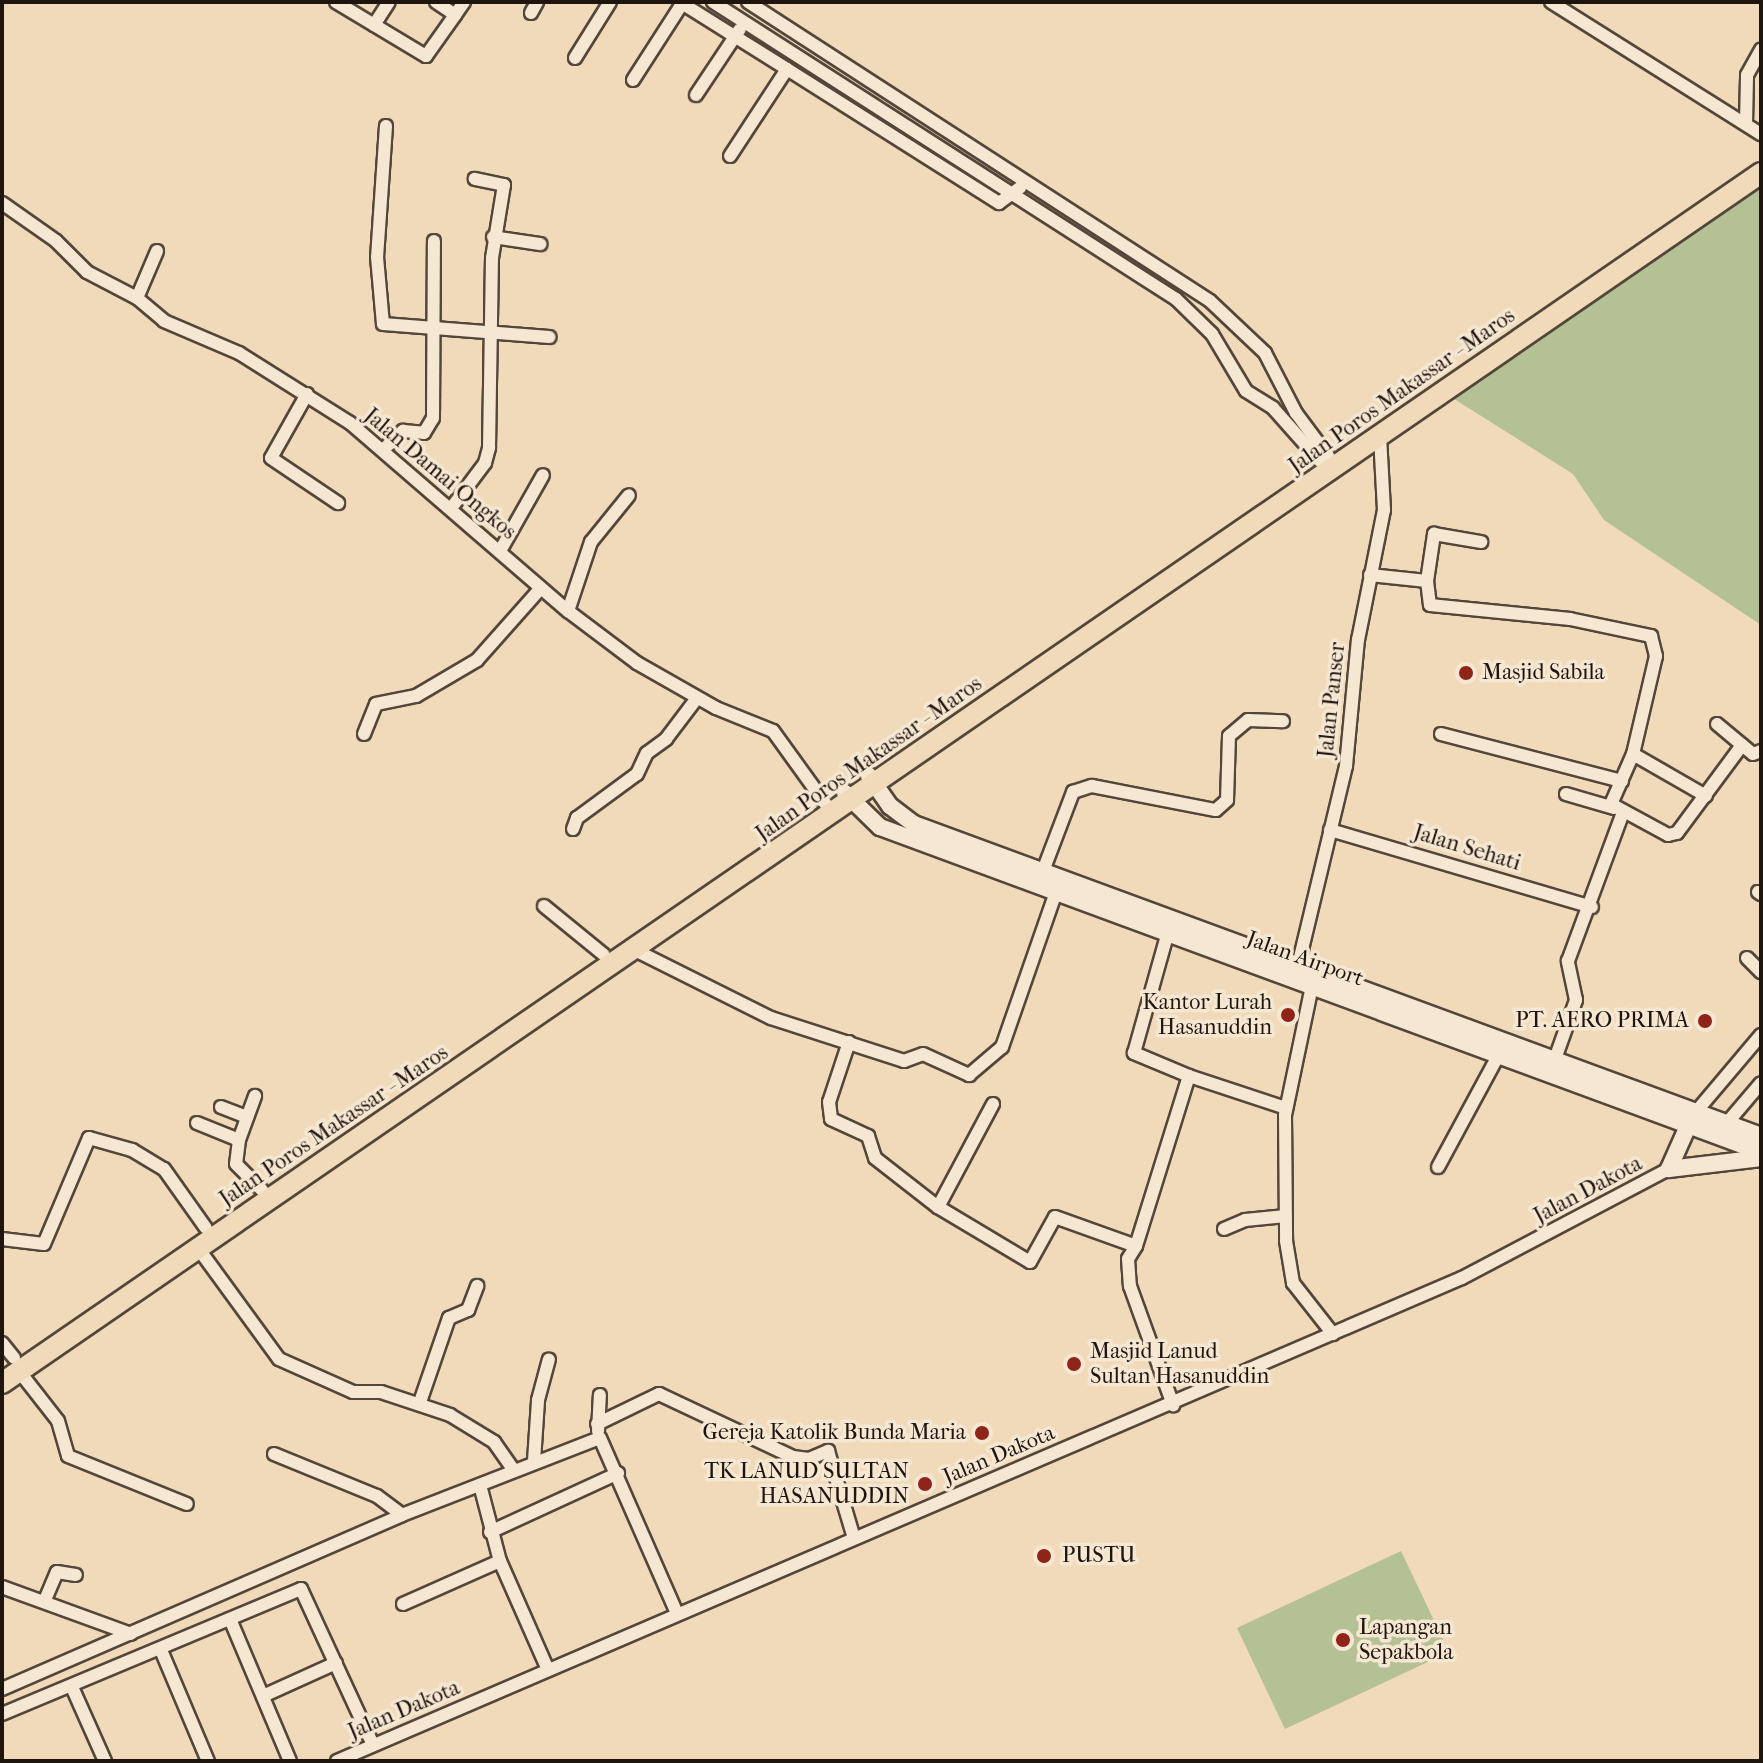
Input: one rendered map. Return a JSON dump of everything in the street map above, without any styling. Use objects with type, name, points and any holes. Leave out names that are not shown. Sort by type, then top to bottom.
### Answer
[{"type":"highway","name":"Jalan Poros Makassar - Maros","points":[[8,1364],[206,1228],[235,1216],[633,949],[848,797],[1380,437],[1717,195],[1761,157]]},
{"type":"highway","name":"Jalan Poros Makassar - Maros","points":[[872,781],[1324,459],[1717,195],[1761,173]]},
{"type":"highway","name":"Jalan Poros Makassar - Maros","points":[[8,1364],[198,1248],[262,1190],[604,955],[827,806],[848,797]]},
{"type":"street","points":[[336,2],[426,56],[464,2]]},
{"type":"street","points":[[374,25],[389,2]]},
{"type":"street","points":[[436,2],[455,15]]},
{"type":"street","points":[[575,58],[610,2]]},
{"type":"street","points":[[713,2],[1016,193],[1198,318],[1246,391],[1279,414],[1324,459]]},
{"type":"street","points":[[1551,2],[1761,134]]},
{"type":"street","points":[[633,80],[681,3],[999,203],[1016,193],[1026,180]]},
{"type":"street","points":[[696,95],[746,22],[751,4],[918,109],[1210,301],[1265,353],[1324,459]]},
{"type":"street","points":[[1746,124],[1747,75],[1761,50]]},
{"type":"street","points":[[730,156],[787,69]]},
{"type":"street","points":[[907,124],[918,109]]},
{"type":"street","points":[[386,126],[378,215],[380,320],[388,327],[549,337]]},
{"type":"street","points":[[452,507],[487,459],[493,237],[504,185],[475,179]]},
{"type":"street","name":"Jalan Damai Ongkos","points":[[2,203],[56,241],[87,272],[137,298],[164,321],[239,353],[307,394],[383,450],[568,611],[637,663],[697,698],[773,731],[827,806]]},
{"type":"street","points":[[493,237],[540,244]]},
{"type":"street","points":[[383,450],[403,431],[424,433],[433,418],[436,331],[434,241]]},
{"type":"street","points":[[137,298],[157,251]]},
{"type":"street","points":[[307,394],[271,458],[338,503]]},
{"type":"street","name":"Jalan Panser","points":[[1298,966],[1346,766],[1370,575],[1386,491],[1380,437]]},
{"type":"street","points":[[500,551],[543,475]]},
{"type":"street","points":[[568,611],[591,542],[629,495]]},
{"type":"street","points":[[1481,542],[1434,534],[1427,581],[1430,605],[1570,619],[1651,636],[1656,656],[1633,754],[1611,800],[1619,810]]},
{"type":"street","points":[[1370,575],[1427,581]]},
{"type":"street","points":[[364,734],[376,704],[416,696],[477,660],[541,588]]},
{"type":"street","points":[[573,829],[577,818],[637,774],[647,753],[666,739],[697,698]]},
{"type":"street","points":[[1043,871],[1073,792],[1092,786],[1216,810],[1227,800],[1229,736],[1236,726],[1248,720],[1283,721]]},
{"type":"street","points":[[1717,724],[1753,754],[1761,751]]},
{"type":"street","points":[[1441,734],[1622,781]]},
{"type":"street","points":[[1566,794],[1619,810],[1672,835],[1706,796],[1742,745]]},
{"type":"street","points":[[1633,754],[1706,796]]},
{"type":"street","name":"Jalan Airport","points":[[872,781],[899,814],[954,845],[1056,892],[1168,932],[1271,963],[1298,966],[1479,1037],[1499,1054],[1691,1118],[1727,1123],[1761,1136]]},
{"type":"street","name":"Jalan Airport","points":[[848,797],[870,822],[1043,871],[1271,963],[1312,986],[1555,1059],[1691,1118],[1761,1155]]},
{"type":"street","points":[[1555,1059],[1576,1000],[1566,969],[1592,907],[1619,810]]},
{"type":"street","name":"Jalan Sehati","points":[[1330,830],[1592,907]]},
{"type":"street","points":[[633,949],[741,1006],[904,1061],[923,1054],[957,1073],[975,1071],[1002,1047],[1056,892]]},
{"type":"street","points":[[544,906],[604,955]]},
{"type":"street","points":[[1168,932],[1134,1053],[1189,1076],[1286,1108]]},
{"type":"street","points":[[1747,958],[1761,972]]},
{"type":"street","points":[[1312,986],[1286,1108],[1286,1216],[1293,1283],[1333,1334]]},
{"type":"street","points":[[1669,1169],[1691,1118],[1761,1035]]},
{"type":"street","points":[[849,1042],[829,1102],[831,1119],[868,1136],[875,1158],[938,1207],[1030,1262],[1055,1217],[1136,1246]]},
{"type":"street","points":[[1438,1167],[1499,1054]]},
{"type":"street","points":[[1173,1405],[1130,1286],[1128,1259],[1136,1246],[1189,1076]]},
{"type":"street","points":[[1727,1123],[1761,1083]]},
{"type":"street","points":[[255,1096],[239,1140],[236,1164],[262,1190]]},
{"type":"street","points":[[938,1207],[993,1104]]},
{"type":"street","points":[[221,1107],[247,1117]]},
{"type":"street","points":[[197,1123],[239,1140]]},
{"type":"street","points":[[2,1239],[44,1244],[89,1138],[132,1150],[164,1169],[206,1228]]},
{"type":"street","points":[[1669,1169],[1761,1155]]},
{"type":"street","name":"Jalan Dakota","points":[[337,1761],[677,1613],[1173,1405],[1462,1278],[1669,1169]]},
{"type":"street","points":[[1224,1229],[1245,1220],[1286,1216]]},
{"type":"street","points":[[198,1248],[279,1359],[353,1392],[381,1392],[420,1402],[483,1434],[513,1469]]},
{"type":"street","points":[[420,1402],[449,1318],[468,1310],[477,1286]]},
{"type":"street","points":[[534,1461],[538,1400],[549,1359]]},
{"type":"street","points":[[8,1364],[58,1421],[68,1456],[187,1504]]},
{"type":"street","points":[[597,1424],[659,1394],[793,1457],[809,1459],[828,1451],[854,1538]]},
{"type":"street","points":[[600,1395],[597,1424],[600,1438],[677,1613]]},
{"type":"street","points":[[2,1689],[402,1515],[513,1469],[600,1438]]},
{"type":"street","points":[[274,1454],[377,1496],[402,1515]]},
{"type":"street","points":[[490,1532],[618,1473]]},
{"type":"street","points":[[480,1485],[500,1561],[548,1670]]},
{"type":"street","points":[[403,1604],[500,1561]]},
{"type":"street","points":[[45,1600],[57,1572],[76,1575]]},
{"type":"street","points":[[2,1587],[45,1600],[131,1634]]},
{"type":"street","points":[[2,1714],[303,1589],[373,1745]]},
{"type":"street","points":[[230,1619],[290,1761]]},
{"type":"street","points":[[161,1650],[208,1761]]},
{"type":"street","points":[[263,1696],[336,1663]]},
{"type":"street","points":[[72,1687],[105,1761]]},
{"type":"green space","points":[[1761,184],[1761,625],[1604,520],[1573,474],[1451,397]]},
{"type":"green space","name":"Lapangan Sepakbola","points":[[1401,1551],[1449,1652],[1285,1729],[1237,1628]]},
{"type":"place","name":"Masjid Sabila","points":[[1466,673]]},
{"type":"place","name":"Kantor Lurah Hasanuddin","points":[[1288,1015]]},
{"type":"place","name":"PT. AERO PRIMA","points":[[1705,1021]]},
{"type":"place","name":"Masjid Lanud Sultan Hasanuddin","points":[[1074,1364]]},
{"type":"place","name":"Gereja Katolik Bunda Maria","points":[[982,1433]]},
{"type":"place","name":"TK LANUD SULTAN HASANUDDIN","points":[[925,1484]]},
{"type":"place","name":"PUSTU","points":[[1044,1556]]},
{"type":"place","name":"Lapangan Sepakbola","points":[[1343,1640]]}]
